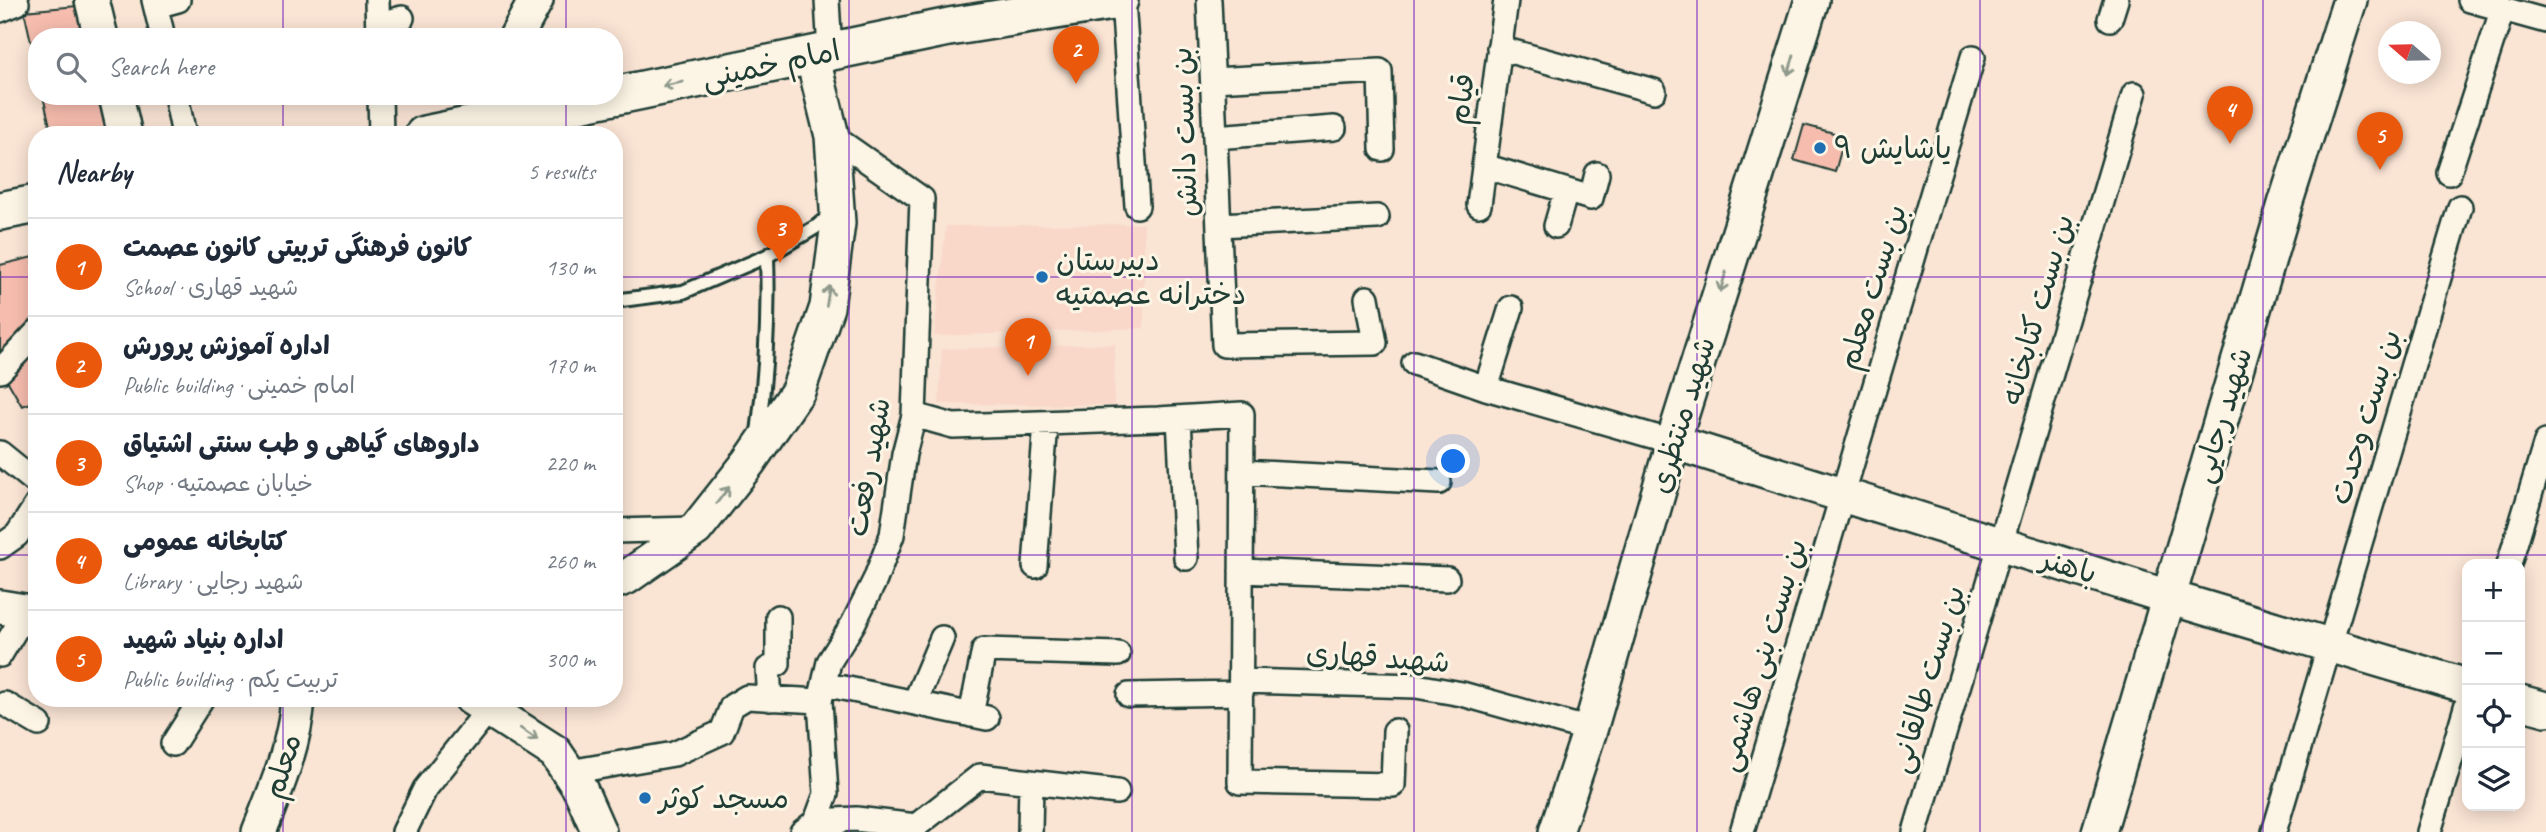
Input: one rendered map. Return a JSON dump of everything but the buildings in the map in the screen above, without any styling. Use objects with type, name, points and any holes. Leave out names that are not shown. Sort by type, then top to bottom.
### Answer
[{"type":"main road","name":"امام خمینی","points":[[623,92],[949,27],[1121,0]]},
{"type":"main road","name":"امام خمینی","points":[[460,126],[558,105]]},
{"type":"main road","points":[[0,211],[28,206]]},
{"type":"street","points":[[92,0],[99,28]]},
{"type":"street","points":[[161,28],[155,3],[178,0]]},
{"type":"street","points":[[377,0],[378,28]]},
{"type":"street","points":[[521,28],[536,0]]},
{"type":"street","points":[[623,579],[696,529],[755,453],[798,391],[827,307],[838,223],[832,136],[821,53],[827,0]]},
{"type":"street","points":[[1121,0],[1138,206]]},
{"type":"street","name":"بن بست دانش","points":[[1209,0],[1224,345],[1375,343],[1367,298]]},
{"type":"street","name":"قیام","points":[[1479,205],[1506,0]]},
{"type":"street","name":"شهید منتظری","points":[[1556,832],[1590,730],[1673,442],[1812,0]]},
{"type":"street","name":"شهید رجایی","points":[[2099,832],[2286,201],[2350,0]]},
{"type":"street","points":[[2470,0],[2546,21]]},
{"type":"street","points":[[2448,173],[2503,8]]},
{"type":"street","points":[[384,28],[402,18]]},
{"type":"street","points":[[1499,48],[1654,91]]},
{"type":"street","name":"بن بست معلم","points":[[1843,495],[1973,57]]},
{"type":"street","points":[[1213,80],[1380,71],[1382,149]]},
{"type":"street","name":"بن بست کتابخانه","points":[[2000,544],[2134,94]]},
{"type":"street","points":[[118,105],[123,126]]},
{"type":"street","points":[[178,105],[182,126]]},
{"type":"street","points":[[380,105],[381,126]]},
{"type":"street","points":[[1215,137],[1334,128]]},
{"type":"street","name":"شهید رفعت","points":[[817,828],[826,794],[822,693],[829,662],[876,580],[892,535],[904,454],[914,415],[922,199],[832,136]]},
{"type":"street","points":[[1484,166],[1591,198],[1597,174]]},
{"type":"street","points":[[1556,226],[1566,191]]},
{"type":"street","name":"بن بست وحدت","points":[[2274,832],[2460,207]]},
{"type":"street","points":[[1219,225],[1377,217]]},
{"type":"street","points":[[1486,388],[1511,308]]},
{"type":"street","points":[[0,371],[28,341]]},
{"type":"street","points":[[1414,363],[1486,388],[1673,442]]},
{"type":"street","points":[[914,415],[953,426],[1242,414],[1240,782],[1393,785],[1395,731]]},
{"type":"street","points":[[1180,418],[1186,558]]},
{"type":"street","points":[[1035,566],[1046,423]]},
{"type":"street","name":"باهنر","points":[[1673,442],[2168,597],[2464,685]]},
{"type":"street","points":[[2511,559],[2546,442]]},
{"type":"street","points":[[0,453],[28,476]]},
{"type":"street","points":[[1242,472],[1439,482]]},
{"type":"street","name":"بن بست بنی هاشمی","points":[[1742,832],[1843,495]]},
{"type":"street","points":[[0,547],[18,535],[28,519]]},
{"type":"street","points":[[623,531],[696,529]]},
{"type":"street","name":"بن بست طالقانی","points":[[1915,832],[2000,544]]},
{"type":"street","points":[[1241,571],[1447,579]]},
{"type":"street","points":[[0,655],[21,611]]},
{"type":"street","points":[[770,699],[768,669],[778,664],[778,617]]},
{"type":"street","points":[[915,702],[942,638]]},
{"type":"street","points":[[569,772],[674,754],[722,732],[732,706],[747,697],[770,699],[822,693],[915,702],[979,716],[984,650],[1118,654]]},
{"type":"street","name":"شهید قهاری","points":[[1129,695],[1241,687],[1416,686],[1462,694],[1590,730]]},
{"type":"street","points":[[2525,703],[2546,709]]},
{"type":"street","points":[[2,705],[39,724]]},
{"type":"street","points":[[173,744],[196,707]]},
{"type":"street","name":"معلم","points":[[259,832],[285,766],[297,707]]},
{"type":"street","points":[[404,832],[425,789],[478,707]]},
{"type":"street","points":[[485,707],[555,752],[580,789],[592,828]]},
{"type":"street","points":[[2429,832],[2462,721]]},
{"type":"street","points":[[817,828],[856,819],[916,826],[980,776],[1117,792]]},
{"type":"street","points":[[1030,832],[1031,782]]},
{"type":"lane","points":[[623,300],[684,292],[768,256],[816,227],[837,208]]},
{"type":"lane","points":[[755,453],[766,372],[769,320],[768,256]]},
{"type":"shaded area","name":"دبیرستان دخترانه عصمتیه","points":[[1144,224],[1144,328],[934,336],[946,226]]},
{"type":"shaded area","points":[[1115,344],[1114,405],[939,404],[942,349]]},
{"type":"place","name":"اداره آموزش پرورش","points":[[1076,84]]},
{"type":"place","name":"کتابخانه عمومی","points":[[2230,144]]},
{"type":"place","name":"یاشایش ۹","points":[[1820,148]]},
{"type":"place","name":"اداره بنیاد شهید","points":[[2380,170]]},
{"type":"place","name":"داروهای گیاهی و طب سنتی اشتیاق","points":[[780,263]]},
{"type":"place","name":"دبیرستان دخترانه عصمتیه","points":[[1042,277]]},
{"type":"place","name":"کانون فرهنگی تربیتی کانون عصمت","points":[[1028,376]]},
{"type":"place","name":"مسجد کوثر","points":[[645,798]]}]
